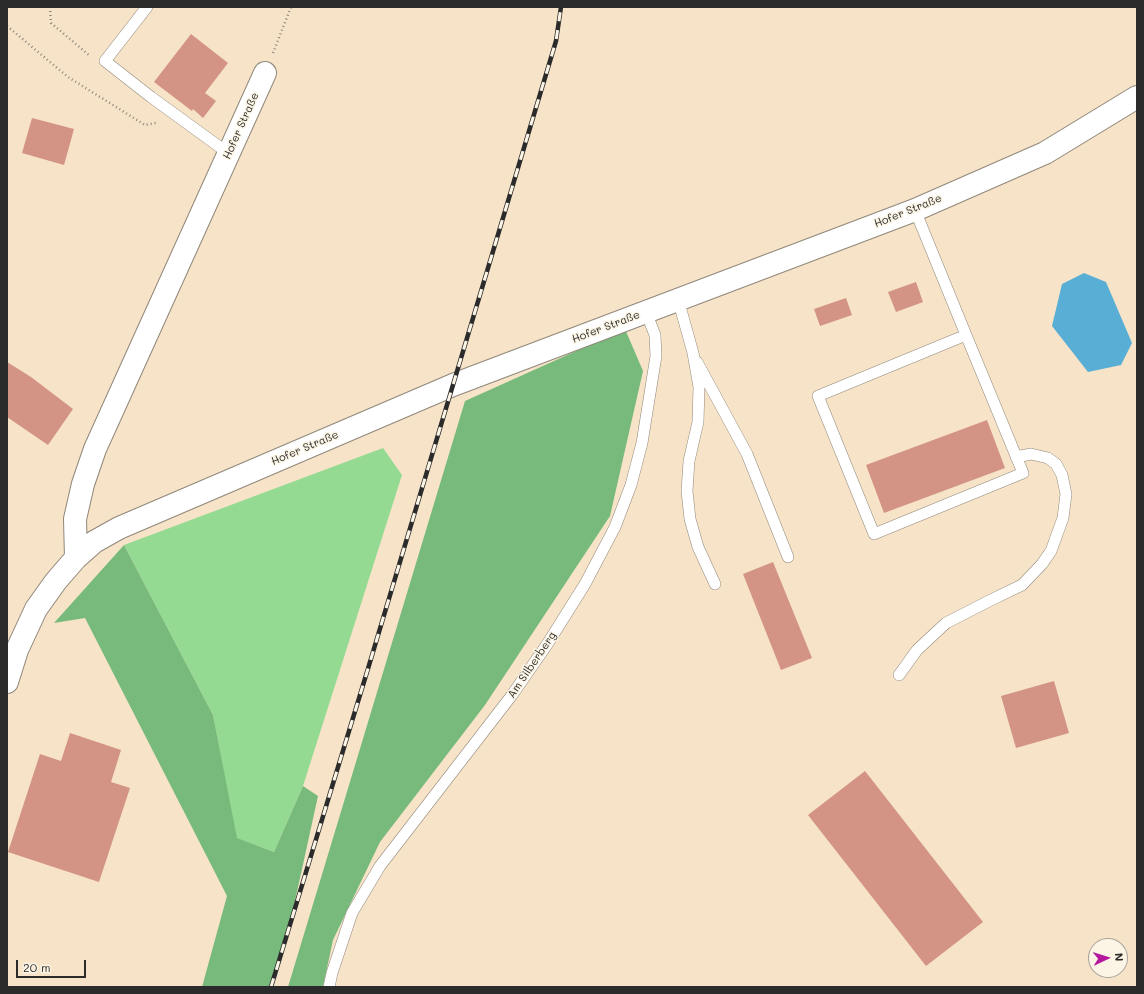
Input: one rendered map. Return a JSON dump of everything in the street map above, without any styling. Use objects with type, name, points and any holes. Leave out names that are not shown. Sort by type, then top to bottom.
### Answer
[{"type":"street","name":"Hofer Straße","points":[[76,558],[75,519],[83,484],[95,449],[265,73]]},
{"type":"street","name":"Hofer Straße","points":[[7,682],[17,650],[36,608],[56,581],[76,558],[94,542],[119,528],[453,385],[915,210],[1045,153],[1134,102]]},
{"type":"lane","points":[[147,7],[105,61],[151,97],[228,153]]},
{"type":"lane","points":[[915,210],[1023,474],[874,534],[818,396],[966,335]]},
{"type":"lane","points":[[678,299],[693,353],[699,387],[698,422],[689,461],[686,491],[690,519],[698,547],[714,584]]},
{"type":"lane","name":"Am Silberberg","points":[[329,987],[332,973],[352,913],[380,866],[512,696],[548,643],[585,584],[615,527],[631,485],[642,443],[656,356],[654,335],[646,312]]},
{"type":"lane","points":[[693,353],[747,454],[788,557]]},
{"type":"lane","points":[[899,675],[917,650],[946,623],[1022,585],[1042,564],[1050,551],[1064,518],[1066,494],[1062,475],[1056,464],[1048,458],[1031,454],[1016,457]]},
{"type":"path","points":[[50,7],[51,23],[90,57],[105,61]]},
{"type":"path","points":[[265,73],[291,7]]},
{"type":"path","points":[[7,26],[68,77],[145,125],[182,120]]},
{"type":"green space","points":[[625,329],[643,371],[610,516],[485,705],[380,842],[333,940],[323,987],[288,987],[465,401]]},
{"type":"green space","points":[[383,448],[402,475],[303,786],[274,852],[236,838],[213,715],[124,545]]},
{"type":"green space","points":[[124,545],[213,715],[237,838],[274,852],[303,786],[318,796],[291,919],[271,987],[202,987],[227,896],[85,618],[54,623]]},
{"type":"water","points":[[1084,273],[1106,282],[1132,343],[1121,365],[1088,372],[1052,326],[1062,284]]},
{"type":"building","points":[[191,34],[228,63],[205,93],[216,101],[203,118],[193,109],[192,111],[154,82]]},
{"type":"building","points":[[32,118],[74,129],[64,165],[22,153]]},
{"type":"building","points":[[916,282],[923,302],[896,312],[888,292]]},
{"type":"building","points":[[846,298],[852,315],[820,326],[814,309]]},
{"type":"building","points":[[7,362],[31,377],[73,409],[48,445],[7,417]]},
{"type":"building","points":[[987,420],[1005,468],[884,513],[866,465]]},
{"type":"building","points":[[773,562],[812,658],[781,670],[743,574]]},
{"type":"building","points":[[1054,681],[1069,733],[1016,748],[1001,696]]},
{"type":"building","points":[[70,733],[121,750],[111,782],[130,788],[99,882],[8,852],[40,754],[61,761]]},
{"type":"building","points":[[865,771],[983,922],[926,966],[808,815]]},
{"type":"railway","points":[[271,987],[556,41],[561,7]]}]
